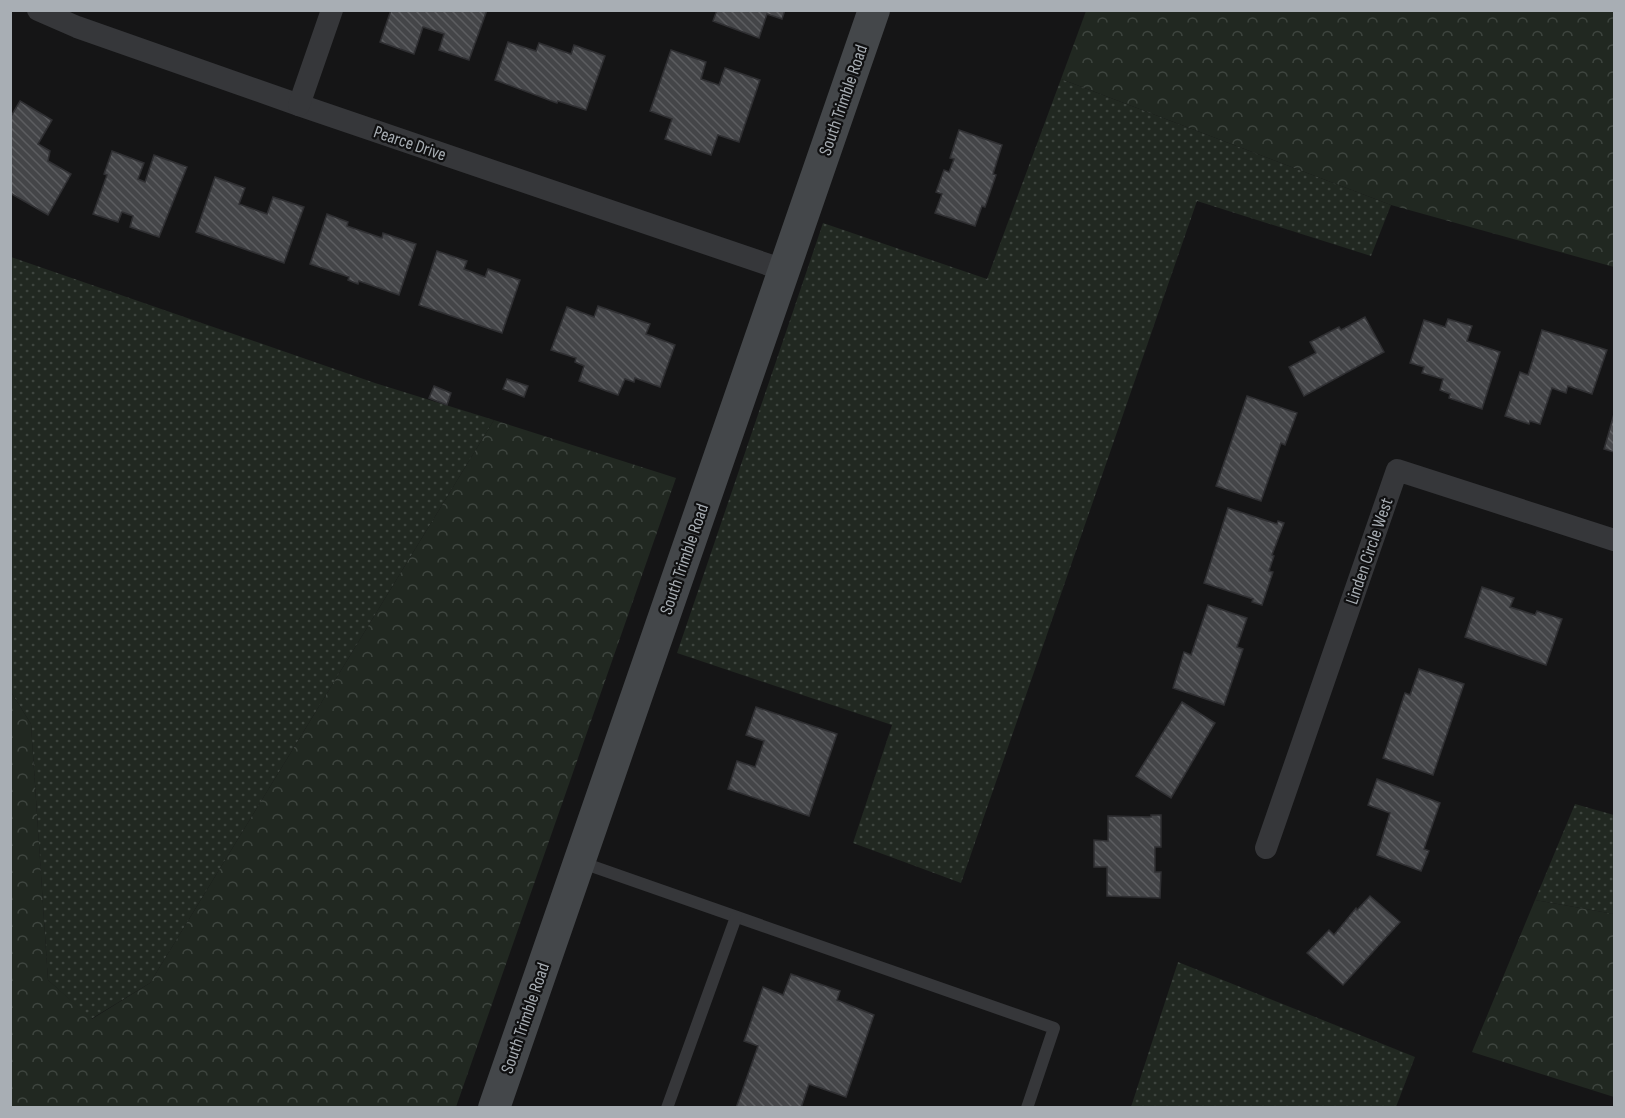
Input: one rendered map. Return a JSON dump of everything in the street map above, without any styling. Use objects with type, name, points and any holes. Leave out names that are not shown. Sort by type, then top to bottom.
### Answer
[{"type":"main road","name":"South Trimble Road","points":[[494,1107],[874,10]]},
{"type":"street","name":"Pearce Drive","points":[[38,10],[77,27],[299,105],[784,270]]},
{"type":"street","points":[[299,105],[332,10]]},
{"type":"street","name":"Linden Circle West","points":[[1266,848],[1397,470],[1614,540]]},
{"type":"lane","points":[[579,862],[1054,1028],[1027,1107]]},
{"type":"lane","points":[[667,1107],[736,917]]},
{"type":"green space","points":[[1086,11],[1614,11],[1614,267],[1391,205],[1061,79]]},
{"type":"green space","points":[[1061,79],[1391,205],[1371,256],[1197,201],[961,883],[853,843],[892,725],[677,653],[823,223],[987,279]]},
{"type":"green space","points":[[11,257],[375,383],[494,420],[150,983],[91,1019],[48,980],[31,724],[11,692]]},
{"type":"green space","points":[[494,420],[676,478],[456,1107],[11,1107],[11,692],[31,724],[48,980],[92,1019],[150,983]]},
{"type":"green space","points":[[1575,804],[1614,815],[1614,914],[1535,900]]},
{"type":"green space","points":[[1535,900],[1614,914],[1614,1097],[1472,1052]]},
{"type":"green space","points":[[1178,962],[1415,1057],[1396,1107],[1131,1107]]},
{"type":"building","points":[[391,10],[487,10],[469,60],[439,50],[444,34],[423,27],[414,54],[380,42]]},
{"type":"building","points":[[717,10],[785,10],[782,19],[767,14],[759,38],[713,21]]},
{"type":"building","points":[[508,42],[536,51],[539,43],[571,54],[574,45],[605,56],[586,110],[558,101],[557,103],[495,80]]},
{"type":"building","points":[[671,50],[706,62],[701,79],[719,85],[725,68],[760,80],[739,142],[718,135],[711,155],[665,139],[672,119],[650,111]]},
{"type":"building","points":[[20,101],[52,120],[38,144],[50,151],[48,161],[71,174],[48,215],[10,193],[10,118]]},
{"type":"building","points":[[959,130],[1002,145],[993,174],[996,175],[985,207],[982,206],[975,226],[935,213],[942,194],[936,192],[944,170],[949,172],[954,159],[950,158]]},
{"type":"building","points":[[112,151],[144,163],[138,179],[145,182],[154,155],[187,167],[159,237],[130,227],[133,216],[122,212],[118,222],[93,214],[107,175],[104,174]]},
{"type":"building","points":[[215,177],[245,188],[239,204],[267,214],[273,197],[304,207],[284,263],[196,232]]},
{"type":"building","points":[[327,214],[348,222],[347,226],[382,238],[383,233],[416,244],[399,295],[359,281],[358,284],[348,280],[349,277],[310,264]]},
{"type":"building","points":[[437,251],[467,261],[464,269],[485,277],[488,269],[520,280],[502,333],[419,305]]},
{"type":"building","points":[[598,306],[650,324],[646,334],[675,345],[660,387],[635,378],[634,382],[625,379],[618,395],[579,381],[584,366],[575,362],[576,358],[551,350],[567,307],[594,317]]},
{"type":"building","points":[[1365,317],[1384,352],[1304,396],[1289,367],[1316,353],[1310,342],[1339,327],[1341,330]]},
{"type":"building","points":[[1448,319],[1472,326],[1467,341],[1500,352],[1482,409],[1449,398],[1450,394],[1440,390],[1443,379],[1422,373],[1424,367],[1410,363],[1424,320],[1445,327]]},
{"type":"building","points":[[1542,330],[1607,350],[1592,394],[1568,386],[1566,393],[1552,388],[1540,424],[1530,421],[1529,424],[1505,416],[1520,372],[1528,375]]},
{"type":"building","points":[[507,379],[528,386],[524,397],[503,389]]},
{"type":"building","points":[[434,386],[451,393],[447,405],[429,398]]},
{"type":"building","points":[[1247,396],[1297,413],[1285,445],[1281,443],[1261,501],[1216,486]]},
{"type":"building","points":[[1614,414],[1614,452],[1604,449]]},
{"type":"building","points":[[1228,508],[1277,524],[1278,521],[1284,523],[1272,555],[1274,556],[1269,571],[1273,572],[1262,605],[1252,602],[1253,599],[1204,583]]},
{"type":"building","points":[[1482,587],[1514,598],[1510,607],[1535,615],[1537,611],[1562,619],[1546,665],[1465,637]]},
{"type":"building","points":[[1208,605],[1247,618],[1237,647],[1243,649],[1224,705],[1173,688],[1184,652],[1191,655]]},
{"type":"building","points":[[1419,669],[1464,684],[1433,775],[1383,758],[1405,693],[1410,695]]},
{"type":"building","points":[[1182,702],[1215,723],[1171,798],[1136,776]]},
{"type":"building","points":[[756,707],[837,734],[809,816],[728,789],[737,761],[755,767],[764,741],[746,735]]},
{"type":"building","points":[[1377,779],[1440,803],[1424,849],[1429,851],[1421,871],[1377,855],[1390,813],[1368,805]]},
{"type":"building","points":[[1151,815],[1161,815],[1161,847],[1155,847],[1155,872],[1161,872],[1160,898],[1107,896],[1107,867],[1094,867],[1094,840],[1108,841],[1108,816],[1151,817]]},
{"type":"building","points":[[1370,896],[1400,922],[1343,985],[1307,953],[1329,930],[1334,935],[1356,908],[1357,910]]},
{"type":"building","points":[[791,974],[840,991],[837,1000],[874,1015],[846,1097],[809,1084],[801,1108],[736,1108],[758,1046],[744,1041],[763,987],[783,995]]}]
